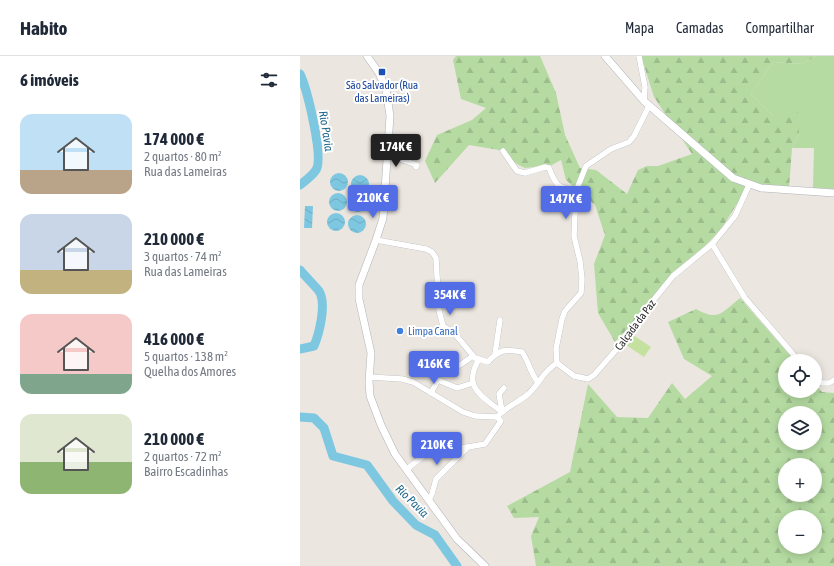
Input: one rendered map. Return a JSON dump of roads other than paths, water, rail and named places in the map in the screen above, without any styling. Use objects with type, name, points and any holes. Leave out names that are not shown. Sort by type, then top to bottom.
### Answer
[{"type":"street","points":[[367,56],[381,76],[389,98],[390,116],[383,218],[359,285],[358,299],[370,348],[370,396],[381,425],[395,454],[456,537],[486,566]]},
{"type":"street","points":[[605,56],[646,104],[733,178],[749,185],[761,188],[834,193]]},
{"type":"street","points":[[497,417],[528,394],[547,368],[557,362],[556,349],[562,319],[565,311],[581,293],[582,286],[580,261],[574,236],[576,191],[586,166],[611,149],[629,142],[634,136],[646,104],[645,87],[639,56]]},
{"type":"street","points":[[503,151],[517,171],[526,173],[545,167],[549,168],[556,184],[559,187],[576,191]]},
{"type":"street","points":[[388,155],[417,165],[416,167]]},
{"type":"street","name":"Calçada da Paz","points":[[557,362],[574,376],[588,379],[594,375],[623,342],[639,318],[673,276],[712,244],[735,216],[749,185]]},
{"type":"street","points":[[376,240],[426,249],[432,252],[436,258],[439,310],[443,326],[455,334],[476,358],[488,362],[495,354],[508,349],[522,352],[528,360],[532,374],[537,382]]},
{"type":"street","points":[[712,244],[745,298],[793,354]]},
{"type":"street","points":[[495,354],[500,320]]},
{"type":"street","points":[[460,365],[476,358]]},
{"type":"street","points":[[476,358],[472,372],[473,383],[481,398],[502,412]]},
{"type":"street","points":[[369,377],[402,379],[413,382],[463,412],[475,416],[497,417],[501,421],[485,444],[431,450],[407,469]]},
{"type":"street","points":[[430,393],[438,380],[457,388],[473,383]]},
{"type":"street","points":[[822,383],[829,383],[834,380]]},
{"type":"street","points":[[502,412],[500,394],[504,388]]},
{"type":"street","points":[[429,500],[436,479],[468,447]]},
{"type":"water","points":[[339,173],[345,176],[348,182],[345,188],[339,191],[333,188],[330,182],[333,176]]},
{"type":"water","points":[[360,175],[366,178],[369,184],[366,190],[360,193],[354,190],[351,184],[354,178]]},
{"type":"water","points":[[338,193],[344,196],[347,202],[344,208],[338,211],[332,208],[329,202],[332,196]]},
{"type":"water","points":[[358,194],[364,197],[367,203],[364,209],[358,212],[352,209],[349,203],[352,197]]},
{"type":"water","points":[[305,206],[313,206],[312,228],[304,228]]},
{"type":"water","points":[[336,213],[342,216],[345,222],[342,228],[336,231],[330,228],[327,222],[330,216]]},
{"type":"water","points":[[357,215],[363,218],[366,224],[363,230],[357,233],[351,230],[348,224],[351,218]]},
{"type":"waterway","name":"Rio Pavia","points":[[300,74],[307,94],[314,123],[318,152],[318,163],[316,170],[300,185]]},
{"type":"waterway","name":"Rio Pavia","points":[[300,270],[319,291],[322,303],[320,327],[314,346],[300,349]]},
{"type":"waterway","name":"Rio Pavia","points":[[300,417],[314,418],[324,428],[333,456],[367,465],[393,501],[416,525],[435,535],[457,566]]},
{"type":"place","name":"São Salvador (Rua das Lameiras)","points":[[382,72]]},
{"type":"place","name":"Limpa Canal","points":[[400,331]]}]
